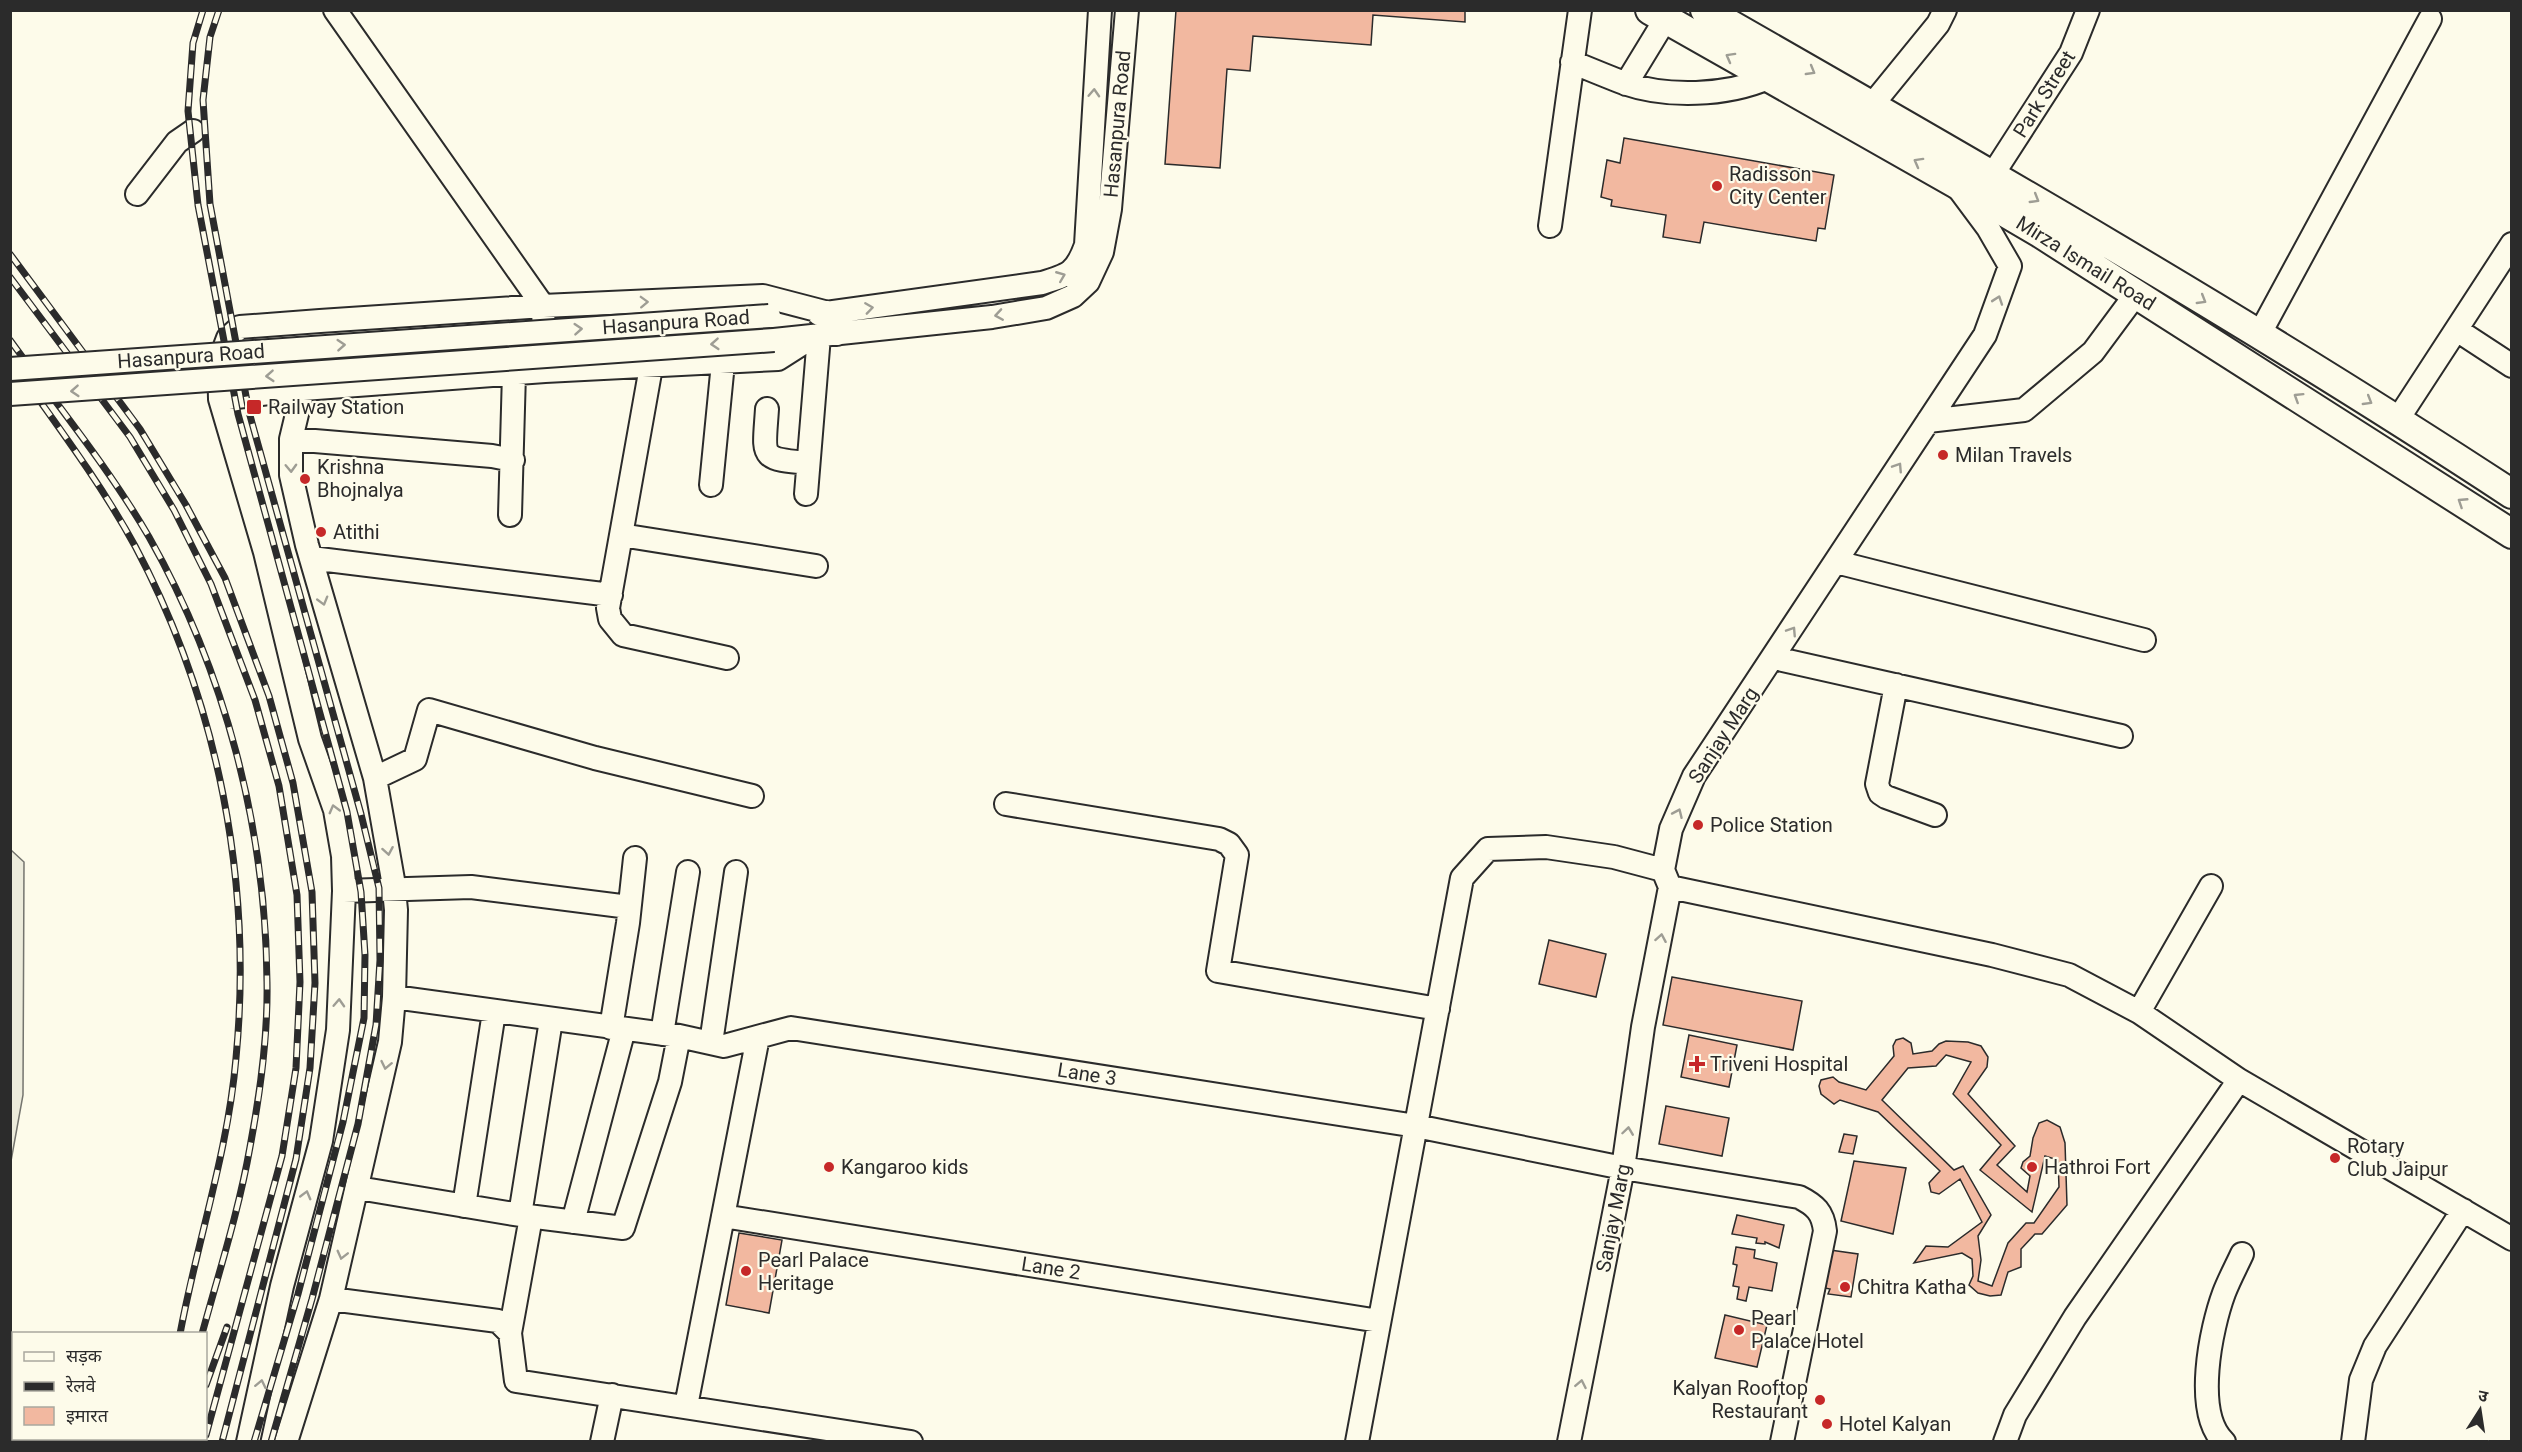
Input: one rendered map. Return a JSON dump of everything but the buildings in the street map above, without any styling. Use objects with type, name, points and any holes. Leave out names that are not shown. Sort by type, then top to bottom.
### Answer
[{"type":"main road","name":"Mirza Ismail Road","points":[[1706,10],[1993,174],[2398,419],[2511,494]]},
{"type":"main road","name":"Mirza Ismail Road","points":[[1658,15],[1954,183],[2136,294],[2380,448],[2511,534]]},
{"type":"main road","points":[[2380,448],[2398,419]]},
{"type":"street","points":[[335,10],[543,306],[528,372],[513,460],[510,515]]},
{"type":"street","name":"Hasanpura Road","points":[[825,330],[1042,283],[1067,276],[1079,264],[1086,245],[1100,10]]},
{"type":"street","name":"Hasanpura Road","points":[[10,369],[769,316],[825,330],[992,317],[1046,308],[1073,296],[1089,282],[1102,252],[1110,209],[1127,10]]},
{"type":"street","points":[[1550,226],[1580,10]]},
{"type":"street","points":[[1872,105],[1938,24],[1945,10]]},
{"type":"street","name":"Park Street","points":[[1993,174],[2071,52],[2088,10]]},
{"type":"street","points":[[1626,84],[1658,15]]},
{"type":"street","points":[[2259,335],[2430,19]]},
{"type":"street","points":[[1572,62],[1626,84],[1684,94],[1746,87],[1768,78]]},
{"type":"street","points":[[137,194],[177,142],[193,131]]},
{"type":"street","name":"Sanjay Marg","points":[[1569,1442],[1623,1168],[1667,878],[1671,829],[1694,776],[1985,335],[2010,266],[1989,228],[1954,183]]},
{"type":"street","points":[[2398,419],[2511,244]]},
{"type":"street","points":[[524,279],[520,307],[528,372]]},
{"type":"street","points":[[1928,421],[2025,410],[2093,352],[2136,294]]},
{"type":"street","points":[[248,1442],[282,1286],[321,1141],[338,1030],[344,855],[334,810],[310,739],[265,552],[220,399],[219,362],[228,338],[240,327],[520,307],[763,296],[825,330]]},
{"type":"street","points":[[10,394],[774,340],[825,330]]},
{"type":"street","points":[[220,399],[303,389],[528,372],[778,359],[825,330]]},
{"type":"street","points":[[806,494],[825,330]]},
{"type":"street","points":[[2457,330],[2511,366]]},
{"type":"street","points":[[711,485],[723,363]]},
{"type":"street","points":[[651,367],[608,609],[610,619],[624,635],[727,658]]},
{"type":"street","points":[[286,1442],[331,1299],[390,1042],[394,997],[396,910],[375,778],[311,558],[291,475],[291,440],[303,389]]},
{"type":"street","points":[[767,409],[765,446],[770,457],[776,461],[808,463]]},
{"type":"street","points":[[291,440],[492,456],[513,460]]},
{"type":"street","points":[[621,535],[816,566]]},
{"type":"street","points":[[311,558],[611,595]]},
{"type":"street","points":[[1836,562],[2144,640]]},
{"type":"street","points":[[1774,658],[2121,736]]},
{"type":"street","points":[[1896,685],[1877,784],[1880,793],[1886,797],[1935,815]]},
{"type":"street","points":[[375,778],[415,759],[429,710],[595,758],[752,796]]},
{"type":"street","points":[[1006,804],[1219,838],[1229,844],[1237,855],[1218,971],[1438,1009]]},
{"type":"street","points":[[1357,1442],[1462,878],[1488,849],[1546,847],[1614,857],[1667,878],[2069,975],[2139,1012],[2239,1080],[2511,1239]]},
{"type":"street","points":[[573,1222],[617,1029],[635,858]]},
{"type":"street","points":[[711,1043],[736,872]]},
{"type":"street","points":[[358,1188],[526,1216],[623,1228],[670,1082],[670,1035],[688,873]]},
{"type":"street","points":[[2139,1012],[2211,886]]},
{"type":"street","points":[[344,891],[471,887],[629,907]]},
{"type":"street","name":"Lane 3","points":[[394,997],[670,1035],[724,1046],[791,1028],[1416,1126],[1623,1168],[1799,1197],[1816,1206],[1824,1219],[1825,1231],[1782,1442]]},
{"type":"street","points":[[464,1206],[494,1012]]},
{"type":"street","points":[[551,1020],[510,1333],[516,1381],[910,1442]]},
{"type":"street","points":[[686,1406],[758,1037]]},
{"type":"street","points":[[2005,1442],[2015,1415],[2075,1317],[2239,1080]]},
{"type":"street","points":[[2353,1442],[2361,1380],[2375,1346],[2463,1210]]},
{"type":"street","name":"Lane 2","points":[[723,1216],[1379,1321]]},
{"type":"street","points":[[2224,1442],[2209,1417],[2211,1344],[2224,1293],[2242,1254]]},
{"type":"street","points":[[331,1299],[498,1321],[510,1333]]},
{"type":"street","points":[[602,1442],[612,1395]]},
{"type":"shaded area","points":[[11,850],[24,862],[23,1095],[11,1161]]},
{"type":"railway","points":[[203,10],[193,43],[188,111],[198,205],[238,414],[347,812],[361,892],[365,955],[364,1018],[343,1122],[298,1294],[254,1442]]},
{"type":"railway","points":[[219,10],[210,37],[203,100],[210,204],[249,412],[361,814],[379,888],[380,960],[376,1025],[358,1124],[312,1299],[271,1442]]},
{"type":"railway","points":[[10,254],[140,429],[186,505],[225,578],[269,696],[293,783],[312,892],[315,983],[310,1068],[296,1159],[222,1442]]},
{"type":"railway","points":[[10,277],[130,437],[174,510],[211,584],[255,700],[279,786],[297,895],[300,982],[296,1068],[282,1156],[207,1431]]},
{"type":"railway","points":[[10,340],[117,486],[149,537],[176,588],[219,696],[236,752],[249,809],[259,867],[265,924],[267,982],[265,1044],[257,1107],[245,1171],[203,1332]]},
{"type":"railway","points":[[10,359],[91,474],[135,546],[164,606],[188,667],[208,730],[223,794],[233,860],[239,926],[240,992],[236,1058],[226,1128],[180,1332]]},
{"type":"railway","points":[[207,1382],[227,1327]]},
{"type":"place","name":"Radisson City Center","points":[[1717,186]]},
{"type":"place","name":"Railway Station","points":[[254,407]]},
{"type":"place","name":"Milan Travels","points":[[1943,455]]},
{"type":"place","name":"Krishna Bhojnalya","points":[[305,479]]},
{"type":"place","name":"Atithi","points":[[321,532]]},
{"type":"place","name":"Police Station","points":[[1698,825]]},
{"type":"place","name":"Triveni Hospital","points":[[1697,1064]]},
{"type":"place","name":"Rotary Club Jaipur","points":[[2335,1158]]},
{"type":"place","name":"Kangaroo kids","points":[[829,1167]]},
{"type":"place","name":"Hathroi Fort","points":[[2032,1167]]},
{"type":"place","name":"Pearl Palace Heritage","points":[[746,1271]]},
{"type":"place","name":"Chitra Katha","points":[[1845,1287]]},
{"type":"place","name":"Pearl Palace Hotel","points":[[1739,1330]]},
{"type":"place","name":"Kalyan Rooftop Restaurant","points":[[1820,1400]]},
{"type":"place","name":"Hotel Kalyan","points":[[1827,1424]]}]
